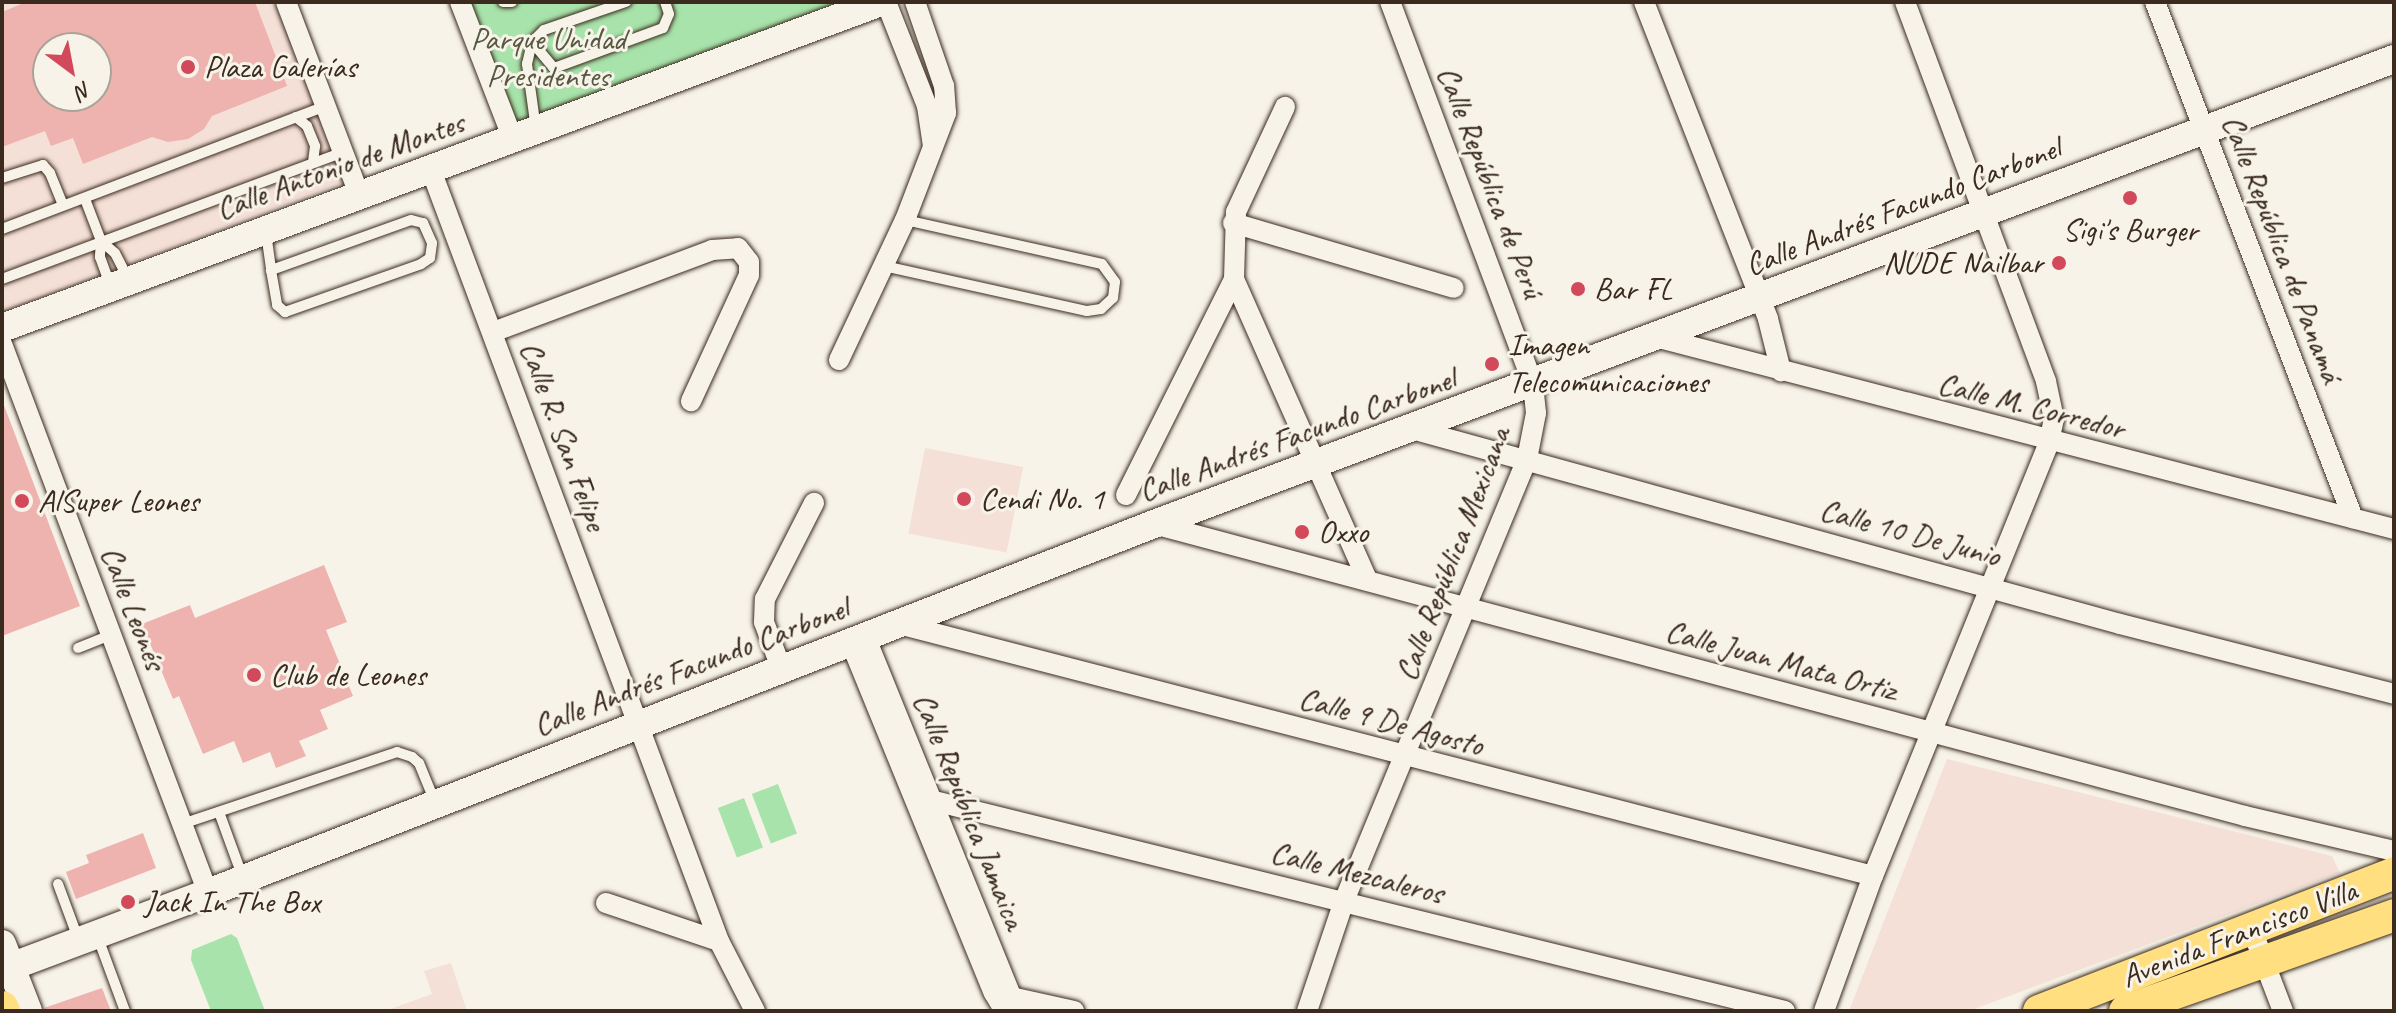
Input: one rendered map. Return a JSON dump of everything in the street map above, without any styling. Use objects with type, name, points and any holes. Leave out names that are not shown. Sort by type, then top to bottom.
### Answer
[{"type":"main road","name":"Calle Antonio de Montes","points":[[2,328],[883,2]]},
{"type":"main road","name":"Calle Andrés Facundo Carbonel","points":[[5,960],[88,939],[1154,524],[2394,59]]},
{"type":"main road","name":"Avenida Francisco Villa","points":[[2059,1008],[2252,930],[2393,854]]},
{"type":"main road","name":"Avenida Francisco Villa","points":[[2125,1011],[2394,915]]},
{"type":"main road","points":[[5,960],[28,1011]]},
{"type":"street","points":[[286,2],[359,194]]},
{"type":"street","points":[[460,2],[525,135]]},
{"type":"street","points":[[883,2],[927,106],[933,150]]},
{"type":"street","points":[[839,360],[905,220],[933,150],[947,103],[915,2]]},
{"type":"street","name":"Calle República de Perú","points":[[1390,2],[1533,384]]},
{"type":"street","points":[[1644,2],[1760,298],[1781,371]]},
{"type":"street","points":[[1824,1011],[1873,876],[2049,442],[2054,419],[2051,398],[1905,2]]},
{"type":"street","name":"Calle República de Panamá","points":[[2155,2],[2353,518]]},
{"type":"street","points":[[1285,107],[1238,204],[1233,223],[1234,279],[1319,464],[1368,581]]},
{"type":"street","name":"Calle R. San Felipe","points":[[431,170],[719,941],[755,1011]]},
{"type":"street","points":[[1233,223],[1454,288]]},
{"type":"street","points":[[493,332],[712,250],[738,248],[749,262],[749,275],[691,401]]},
{"type":"street","points":[[1126,495],[1234,279]]},
{"type":"street","name":"Calle M. Corredor","points":[[1655,337],[2049,442],[2394,529]]},
{"type":"street","name":"Calle Leonés","points":[[2,344],[208,893]]},
{"type":"street","name":"Calle República Mexicana","points":[[1307,1011],[1344,901],[1527,459],[1535,428],[1533,384]]},
{"type":"street","name":"Calle 10 De Junio","points":[[1412,429],[1989,585],[2120,624],[2394,694]]},
{"type":"street","points":[[781,668],[764,622],[765,599],[814,503]]},
{"type":"street","name":"Calle Juan Mata Ortiz","points":[[1154,524],[2393,854]]},
{"type":"street","name":"Calle 9 De Agosto","points":[[895,623],[1873,876]]},
{"type":"street","name":"Calle República Jamaica","points":[[857,638],[1005,1003]]},
{"type":"street","name":"Calle Mezcaleros","points":[[924,798],[1785,1011]]},
{"type":"street","points":[[606,903],[719,941]]},
{"type":"street","points":[[2252,930],[2283,1011]]},
{"type":"street","points":[[1005,1003],[1074,1011]]},
{"type":"lane","points":[[503,2],[512,2]]},
{"type":"lane","points":[[525,135],[527,64],[532,42],[544,30],[626,2]]},
{"type":"lane","points":[[532,42],[553,67],[557,67],[663,28],[669,14],[665,2]]},
{"type":"lane","points":[[2,229],[326,106]]},
{"type":"lane","points":[[296,117],[307,126],[315,146],[313,163]]},
{"type":"lane","points":[[2,279],[344,152]]},
{"type":"lane","points":[[2,178],[43,165],[50,173],[63,206]]},
{"type":"lane","points":[[85,199],[101,241],[100,257],[120,283]]},
{"type":"lane","points":[[266,229],[271,270],[277,305],[288,312],[426,261],[432,253],[432,243],[423,223],[411,220],[271,270]]},
{"type":"lane","points":[[884,266],[1087,311],[1101,309],[1113,298],[1115,282],[1102,264],[905,220]]},
{"type":"lane","points":[[432,243],[457,237]]},
{"type":"lane","points":[[101,241],[115,253],[120,283]]},
{"type":"lane","points":[[78,648],[111,635]]},
{"type":"lane","points":[[182,824],[397,752],[419,763],[436,803]]},
{"type":"lane","points":[[219,812],[244,879]]},
{"type":"lane","points":[[58,884],[125,1011]]},
{"type":"shaded area","points":[[2,2],[274,2],[342,171],[343,183],[2,312]]},
{"type":"shaded area","name":"Cendi No. 1","points":[[925,448],[1023,467],[1007,552],[908,533]]},
{"type":"shaded area","points":[[1947,759],[2332,856],[2340,873],[1969,1011],[1849,1011]]},
{"type":"shaded area","points":[[451,963],[467,1011],[385,1011],[432,994],[424,971]]},
{"type":"green space","name":"Parque Unidad Presidentes","points":[[463,2],[863,2],[515,133]]},
{"type":"green space","points":[[778,784],[797,833],[771,844],[752,794]]},
{"type":"green space","points":[[744,798],[763,847],[737,858],[718,808]]},
{"type":"green space","points":[[231,934],[237,938],[265,1011],[211,1011],[191,960],[192,950]]},
{"type":"building","name":"Plaza Galerías","points":[[26,2],[255,2],[287,86],[212,116],[204,129],[188,139],[168,142],[152,137],[83,164],[73,138],[51,146],[45,131],[2,147],[2,12]]},
{"type":"building","name":"AlSuper Leones","points":[[2,400],[80,606],[2,636]]},
{"type":"building","name":"Club de Leones","points":[[324,565],[347,622],[326,630],[353,696],[320,710],[328,729],[299,741],[306,756],[276,768],[270,752],[243,763],[234,741],[203,754],[179,696],[173,699],[142,624],[190,605],[195,618]]},
{"type":"building","points":[[143,833],[156,868],[76,899],[66,872],[89,863],[86,855]]},
{"type":"building","points":[[102,988],[111,1011],[45,1011],[44,1008]]},
{"type":"place","name":"Plaza Galerías","points":[[188,67]]},
{"type":"place","name":"Sigi's Burger","points":[[2130,198]]},
{"type":"place","name":"NUDE Nailbar","points":[[2059,263]]},
{"type":"place","name":"Bar FL","points":[[1578,289]]},
{"type":"place","name":"Imagen Telecomunicaciones","points":[[1492,364]]},
{"type":"place","name":"Cendi No. 1","points":[[964,499]]},
{"type":"place","name":"AlSuper Leones","points":[[22,501]]},
{"type":"place","name":"Oxxo","points":[[1302,532]]},
{"type":"place","name":"Club de Leones","points":[[254,675]]},
{"type":"place","name":"Jack In The Box","points":[[128,902]]}]
